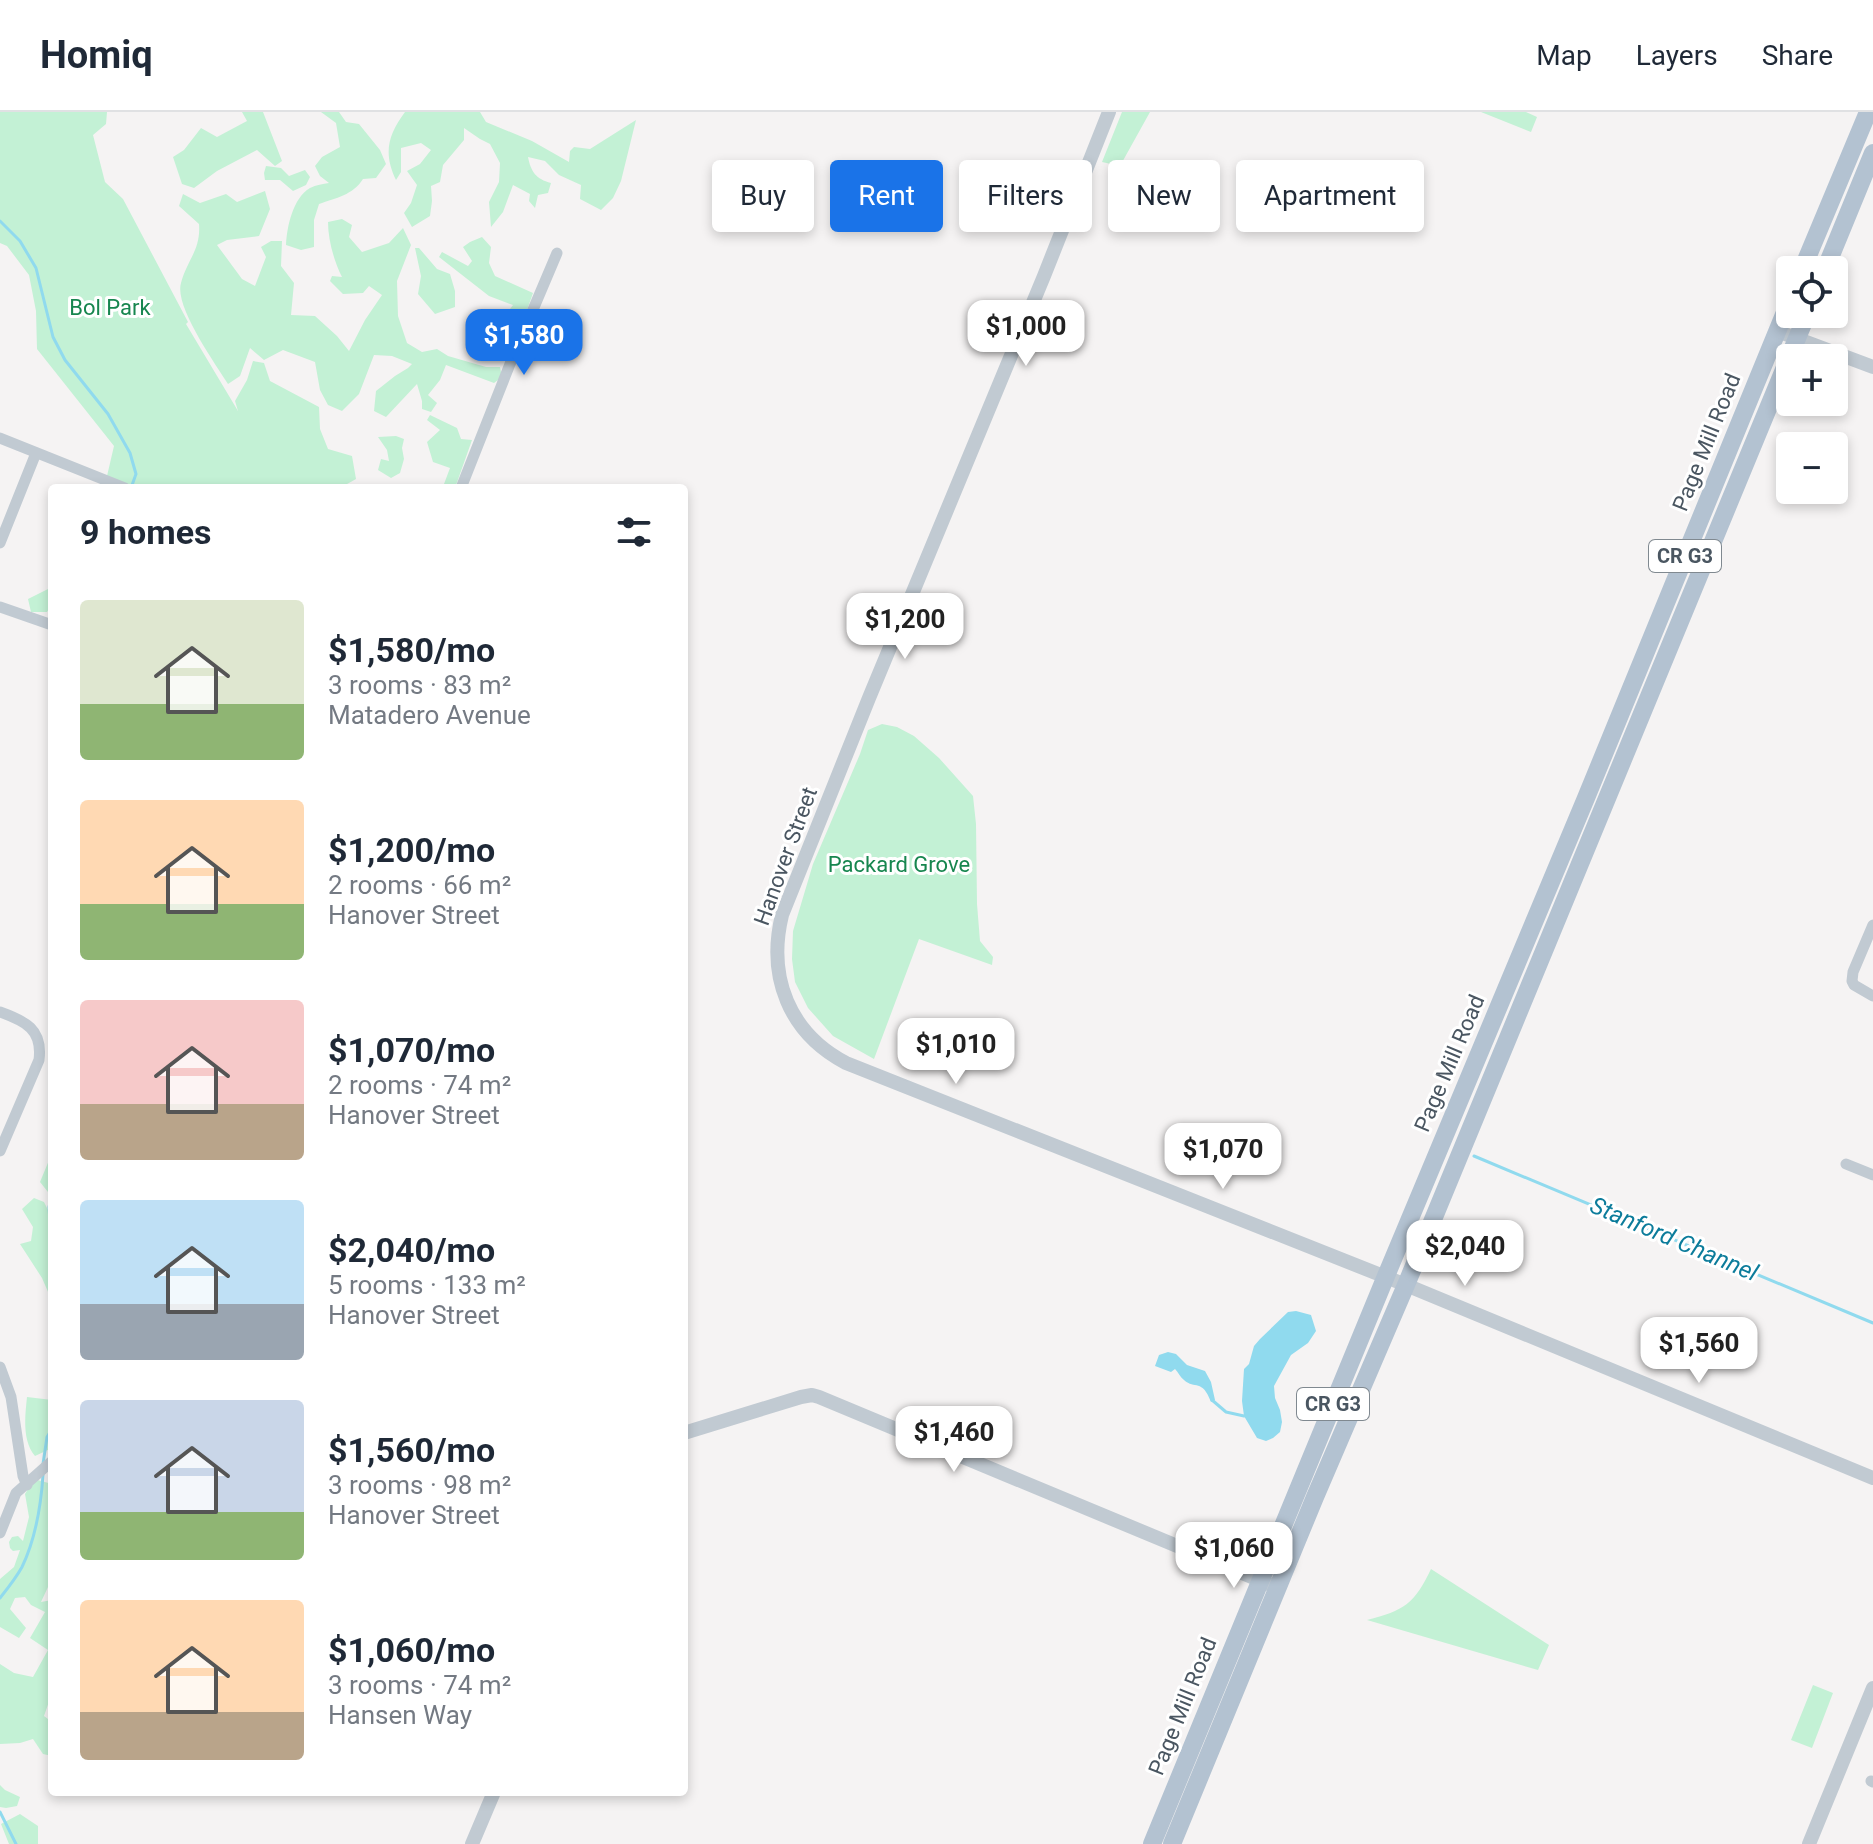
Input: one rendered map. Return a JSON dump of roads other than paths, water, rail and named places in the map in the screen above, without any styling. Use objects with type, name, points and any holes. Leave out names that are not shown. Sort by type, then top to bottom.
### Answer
[{"type":"main road","points":[[1808,256],[1868,112]]},
{"type":"main road","points":[[1831,256],[1873,153]]},
{"type":"main road","name":"Page Mill Road","points":[[1152,1844],[1778,328]]},
{"type":"main road","name":"Page Mill Road","points":[[1172,1844],[1801,328]]},
{"type":"main road","points":[[1592,781],[1603,809]]},
{"type":"street","name":"Hanover Street","points":[[1109,112],[782,915],[777,954],[780,980],[787,1001],[804,1030],[823,1049],[846,1063],[1386,1276],[1873,1478]]},
{"type":"street","points":[[463,484],[557,253]]},
{"type":"street","points":[[1777,331],[1873,367]]},
{"type":"street","points":[[0,438],[114,484]]},
{"type":"street","points":[[0,543],[36,453]]},
{"type":"street","points":[[0,607],[48,624]]},
{"type":"street","points":[[1873,925],[1852,981],[1873,996]]},
{"type":"street","points":[[0,1012],[24,1021],[41,1046],[39,1060],[0,1151]]},
{"type":"street","points":[[1846,1164],[1873,1175]]},
{"type":"street","points":[[0,1367],[11,1397],[22,1473],[27,1485]]},
{"type":"street","points":[[688,1432],[812,1395],[1278,1588]]},
{"type":"street","points":[[0,1533],[16,1493],[48,1466]]},
{"type":"street","points":[[1809,1844],[1873,1688]]},
{"type":"street","points":[[472,1844],[492,1796]]},
{"type":"water","points":[[1288,1312],[1311,1315],[1316,1331],[1308,1343],[1291,1355],[1274,1386],[1282,1422],[1280,1432],[1266,1441],[1257,1438],[1244,1416],[1244,1369],[1260,1339]]},
{"type":"water","points":[[1168,1352],[1176,1354],[1187,1365],[1205,1371],[1215,1400],[1211,1402],[1205,1390],[1188,1383],[1175,1369],[1171,1372],[1155,1366],[1159,1355]]},
{"type":"waterway","points":[[0,221],[20,241],[36,268],[53,337],[65,360],[108,414],[130,453],[136,474],[132,484]]},
{"type":"waterway","name":"Stanford Channel","points":[[1474,1156],[1873,1323]]},
{"type":"waterway","points":[[1212,1400],[1226,1412],[1244,1416]]},
{"type":"waterway","points":[[43,1464],[48,1435]]},
{"type":"waterway","points":[[0,1598],[27,1557],[39,1510],[43,1475]]},
{"type":"waterway","points":[[0,1812],[16,1844]]},
{"type":"park label","name":"Bol Park","points":[[110,307]]},
{"type":"park label","name":"Packard Grove","points":[[899,864]]}]
